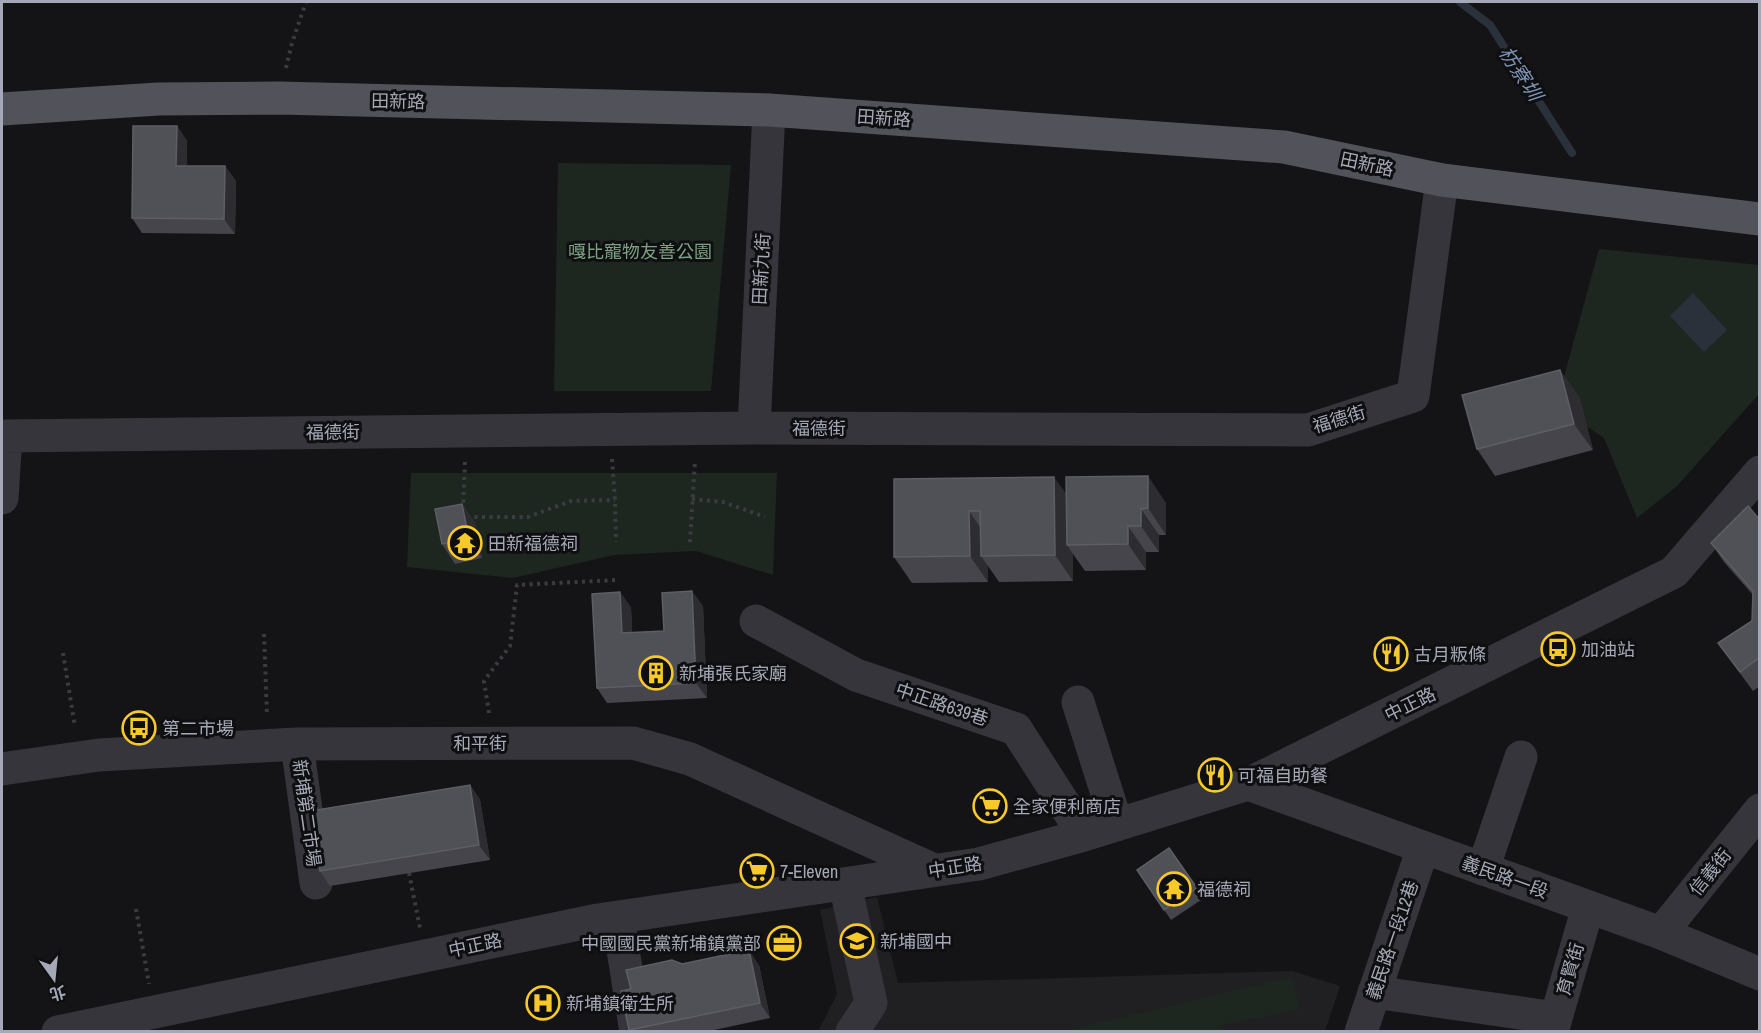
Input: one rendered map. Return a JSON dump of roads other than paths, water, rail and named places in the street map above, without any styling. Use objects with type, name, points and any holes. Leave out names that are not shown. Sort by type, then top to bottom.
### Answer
[{"type":"main road","name":"田新路","points":[[2,109],[158,99],[279,98],[769,110],[1284,147],[1442,180],[1760,219]]},
{"type":"street","name":"田新九街","points":[[754,428],[769,110]]},
{"type":"street","name":"福德街","points":[[4,436],[754,428],[1308,430],[1413,396],[1442,180]]},
{"type":"street","points":[[2,498],[4,436]]},
{"type":"street","name":"中正路","points":[[58,1032],[173,1016],[426,955],[598,920],[980,864],[1084,835],[1248,784],[1674,573],[1760,472]]},
{"type":"street","name":"中正路639巷","points":[[756,621],[856,675],[1016,729],[1084,835]]},
{"type":"street","points":[[1078,702],[1117,825]]},
{"type":"street","name":"和平街","points":[[2,769],[99,755],[283,745],[633,743],[690,759],[934,870]]},
{"type":"street","name":"新埔第二市場","points":[[283,745],[316,883]]},
{"type":"street","points":[[1483,869],[1521,757]]},
{"type":"street","name":"義民路一段","points":[[1248,784],[1661,933],[1760,974]]},
{"type":"street","name":"信義街","points":[[1661,933],[1760,810]]},
{"type":"street","name":"義民路一段12巷","points":[[1361,1032],[1423,848]]},
{"type":"street","points":[[845,884],[871,1003],[852,1032]]},
{"type":"street","name":"育賢街","points":[[1554,1025],[1588,907]]},
{"type":"street","points":[[618,918],[636,1032]]},
{"type":"street","points":[[1374,992],[1554,1025]]},
{"type":"waterway","name":"枋寮圳","points":[[1460,2],[1490,25],[1572,153]]},
{"type":"place","name":"田新福德祠","points":[[465,543]]},
{"type":"place","name":"加油站","points":[[1558,649]]},
{"type":"place","name":"古月粄條","points":[[1391,654]]},
{"type":"place","name":"新埔張氏家廟","points":[[656,673]]},
{"type":"place","name":"第二市場","points":[[139,728]]},
{"type":"place","name":"可福自助餐","points":[[1215,775]]},
{"type":"place","name":"全家便利商店","points":[[990,806]]},
{"type":"place","name":"7-Eleven","points":[[757,871]]},
{"type":"place","name":"福德祠","points":[[1174,889]]},
{"type":"place","name":"新埔國中","points":[[857,941]]},
{"type":"place","name":"中國國民黨新埔鎮黨部","points":[[784,943]]},
{"type":"place","name":"新埔鎮衛生所","points":[[543,1003]]},
{"type":"park label","name":"嘎比寵物友善公園","points":[[640,251]]}]
